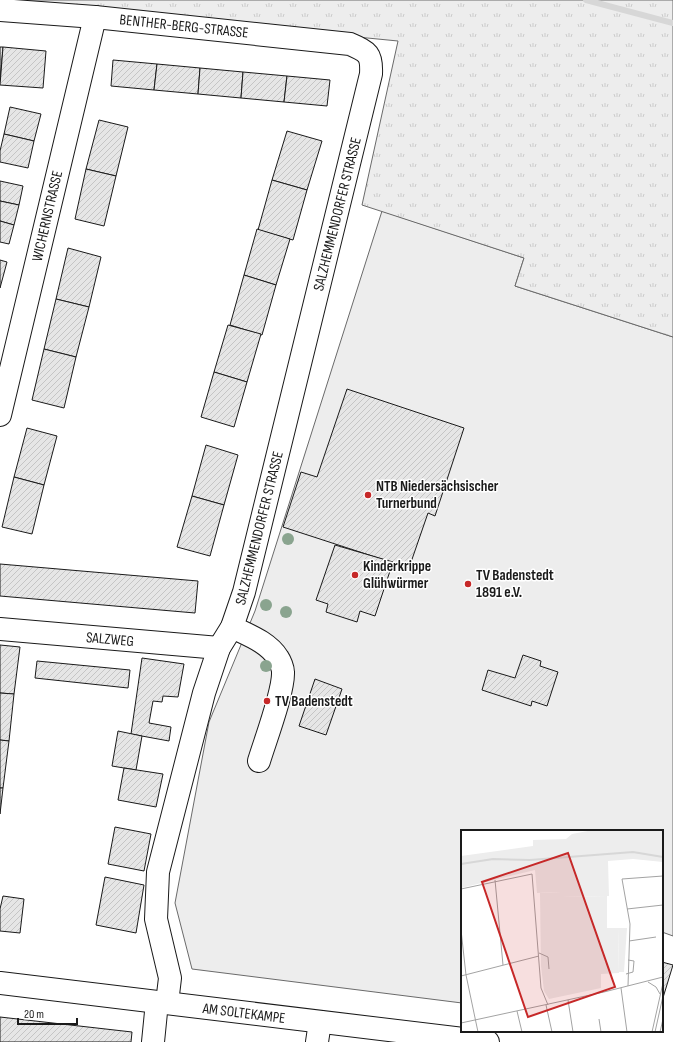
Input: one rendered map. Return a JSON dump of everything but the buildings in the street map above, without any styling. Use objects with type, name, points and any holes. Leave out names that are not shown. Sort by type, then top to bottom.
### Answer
[{"type":"street","name":"BENTHER-BERG-STRASSE","points":[[0,10],[95,17],[350,44],[366,51]]},
{"type":"street","name":"WICHERNSTRASSE","points":[[0,415],[95,17]]},
{"type":"street","name":"SALZHEMMENDORFER STRASSE","points":[[153,1042],[162,1003],[170,978],[156,919],[158,872],[204,693],[219,648],[232,627],[244,592],[371,74],[372,60],[366,51]]},
{"type":"street","points":[[232,627],[254,637],[271,649],[279,658],[283,672],[281,688],[259,761]]},
{"type":"street","name":"SALZWEG","points":[[0,629],[219,648]]},
{"type":"street","name":"AM SOLTEKAMPE","points":[[0,983],[162,1003],[319,1032],[488,1042]]},
{"type":"shaded area","name":"TV Badenstedt 1891 e.V.","points":[[382,211],[524,258],[515,286],[673,337],[673,936],[663,932],[663,830],[461,830],[461,1003],[192,969],[175,903],[209,722],[255,611]]},
{"type":"green space","points":[[0,0],[673,0],[673,337],[515,286],[524,258],[362,205],[398,41],[0,2]]},
{"type":"waterway","points":[[586,0],[673,23]]},
{"type":"place","name":"NTB Niedersächsischer Turnerbund","points":[[368,495]]},
{"type":"place","name":"Kinderkrippe Glühwürmer","points":[[355,575]]},
{"type":"place","name":"TV Badenstedt 1891 e.V.","points":[[468,584]]},
{"type":"place","name":"TV Badenstedt","points":[[267,701]]}]
